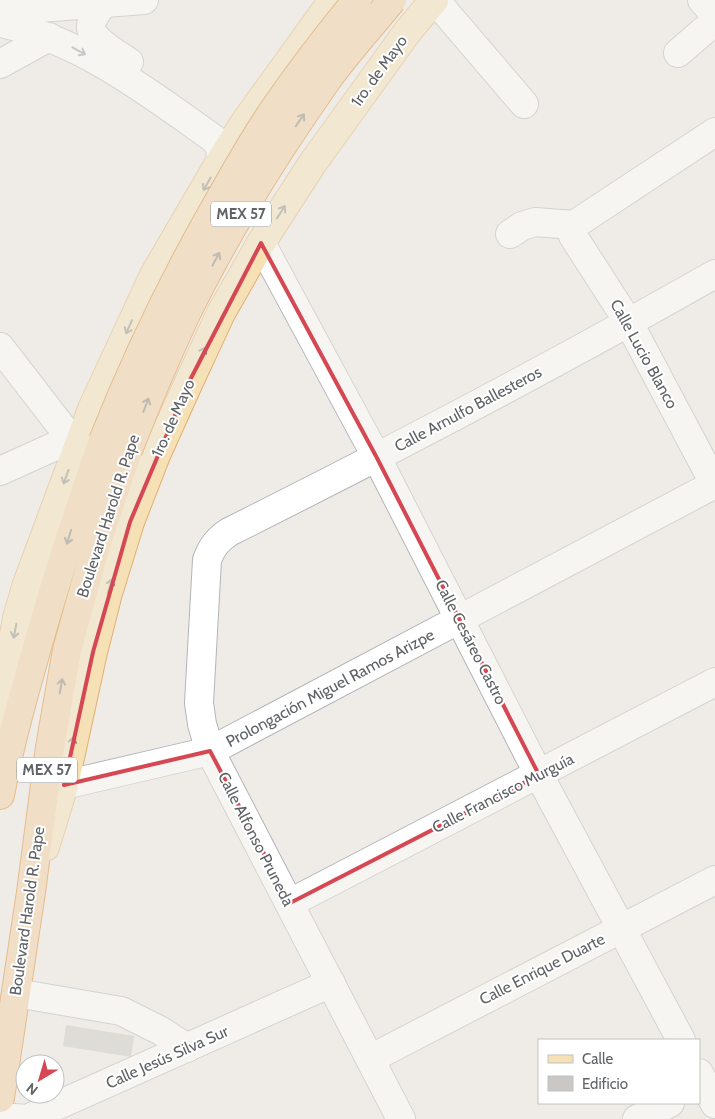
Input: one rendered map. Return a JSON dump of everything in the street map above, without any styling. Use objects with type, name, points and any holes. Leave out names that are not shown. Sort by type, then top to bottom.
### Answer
[{"type":"highway","name":"Boulevard Harold R. Pape","points":[[0,795],[6,762],[39,638],[69,538],[85,438],[128,378],[165,300],[246,153],[276,106],[311,57],[357,0]]},
{"type":"highway","name":"Boulevard Harold R. Pape","points":[[0,1098],[31,892],[50,747],[67,650],[97,542],[128,450],[153,388],[183,322],[228,236],[271,164],[329,78],[392,0]]},
{"type":"main road","points":[[85,438],[154,275],[249,115],[333,0]]},
{"type":"main road","name":"1ro. de Mayo","points":[[31,892],[64,785],[92,652],[108,593],[130,522],[156,455],[188,382],[221,313],[260,243],[312,164],[408,32],[434,0]]},
{"type":"main road","points":[[308,34],[322,29],[337,31],[349,37],[369,62],[372,82]]},
{"type":"street","points":[[434,0],[524,104]]},
{"type":"street","points":[[702,0],[715,15]]},
{"type":"street","points":[[0,11],[126,1]]},
{"type":"street","points":[[126,1],[91,27],[92,34],[97,39],[215,119],[221,122],[228,122],[249,115]]},
{"type":"street","points":[[678,53],[715,21]]},
{"type":"street","points":[[0,23],[49,37],[74,48],[145,91],[214,139],[220,147],[221,160]]},
{"type":"street","points":[[0,64],[49,37]]},
{"type":"street","points":[[510,234],[528,223],[574,225],[715,132]]},
{"type":"street","name":"Calle Lucio Blanco","points":[[574,225],[572,230],[573,236],[629,323],[715,485]]},
{"type":"street","name":"Calle Cesáreo Castro","points":[[260,243],[377,458],[539,774],[680,1039]]},
{"type":"street","name":"Calle Arnulfo Ballesteros","points":[[218,540],[229,532],[377,458],[629,323],[715,274]]},
{"type":"street","points":[[0,346],[85,438],[0,471]]},
{"type":"street","name":"Prolongación Miguel Ramos Arizpe","points":[[64,785],[210,751],[715,485]]},
{"type":"street","name":"Calle Alfonso Pruneda","points":[[218,540],[211,549],[207,560],[199,703],[202,724],[210,751],[401,1119]]},
{"type":"street","name":"Calle Francisco Murguía","points":[[290,903],[715,682]]},
{"type":"street","name":"Calle Enrique Duarte","points":[[370,1059],[715,880]]},
{"type":"street","name":"Calle Jesús Silva Sur","points":[[0,1117],[28,1119],[331,983]]},
{"type":"street","points":[[16,993],[121,1011],[161,1030],[186,1048]]},
{"type":"street","points":[[637,1119],[668,1104]]},
{"type":"highlighted area","points":[[261,243],[377,458],[539,775],[290,903],[210,751],[64,785],[93,652],[130,522],[189,382]]},
{"type":"building","points":[[66,1025],[134,1036],[131,1057],[63,1046]]}]
